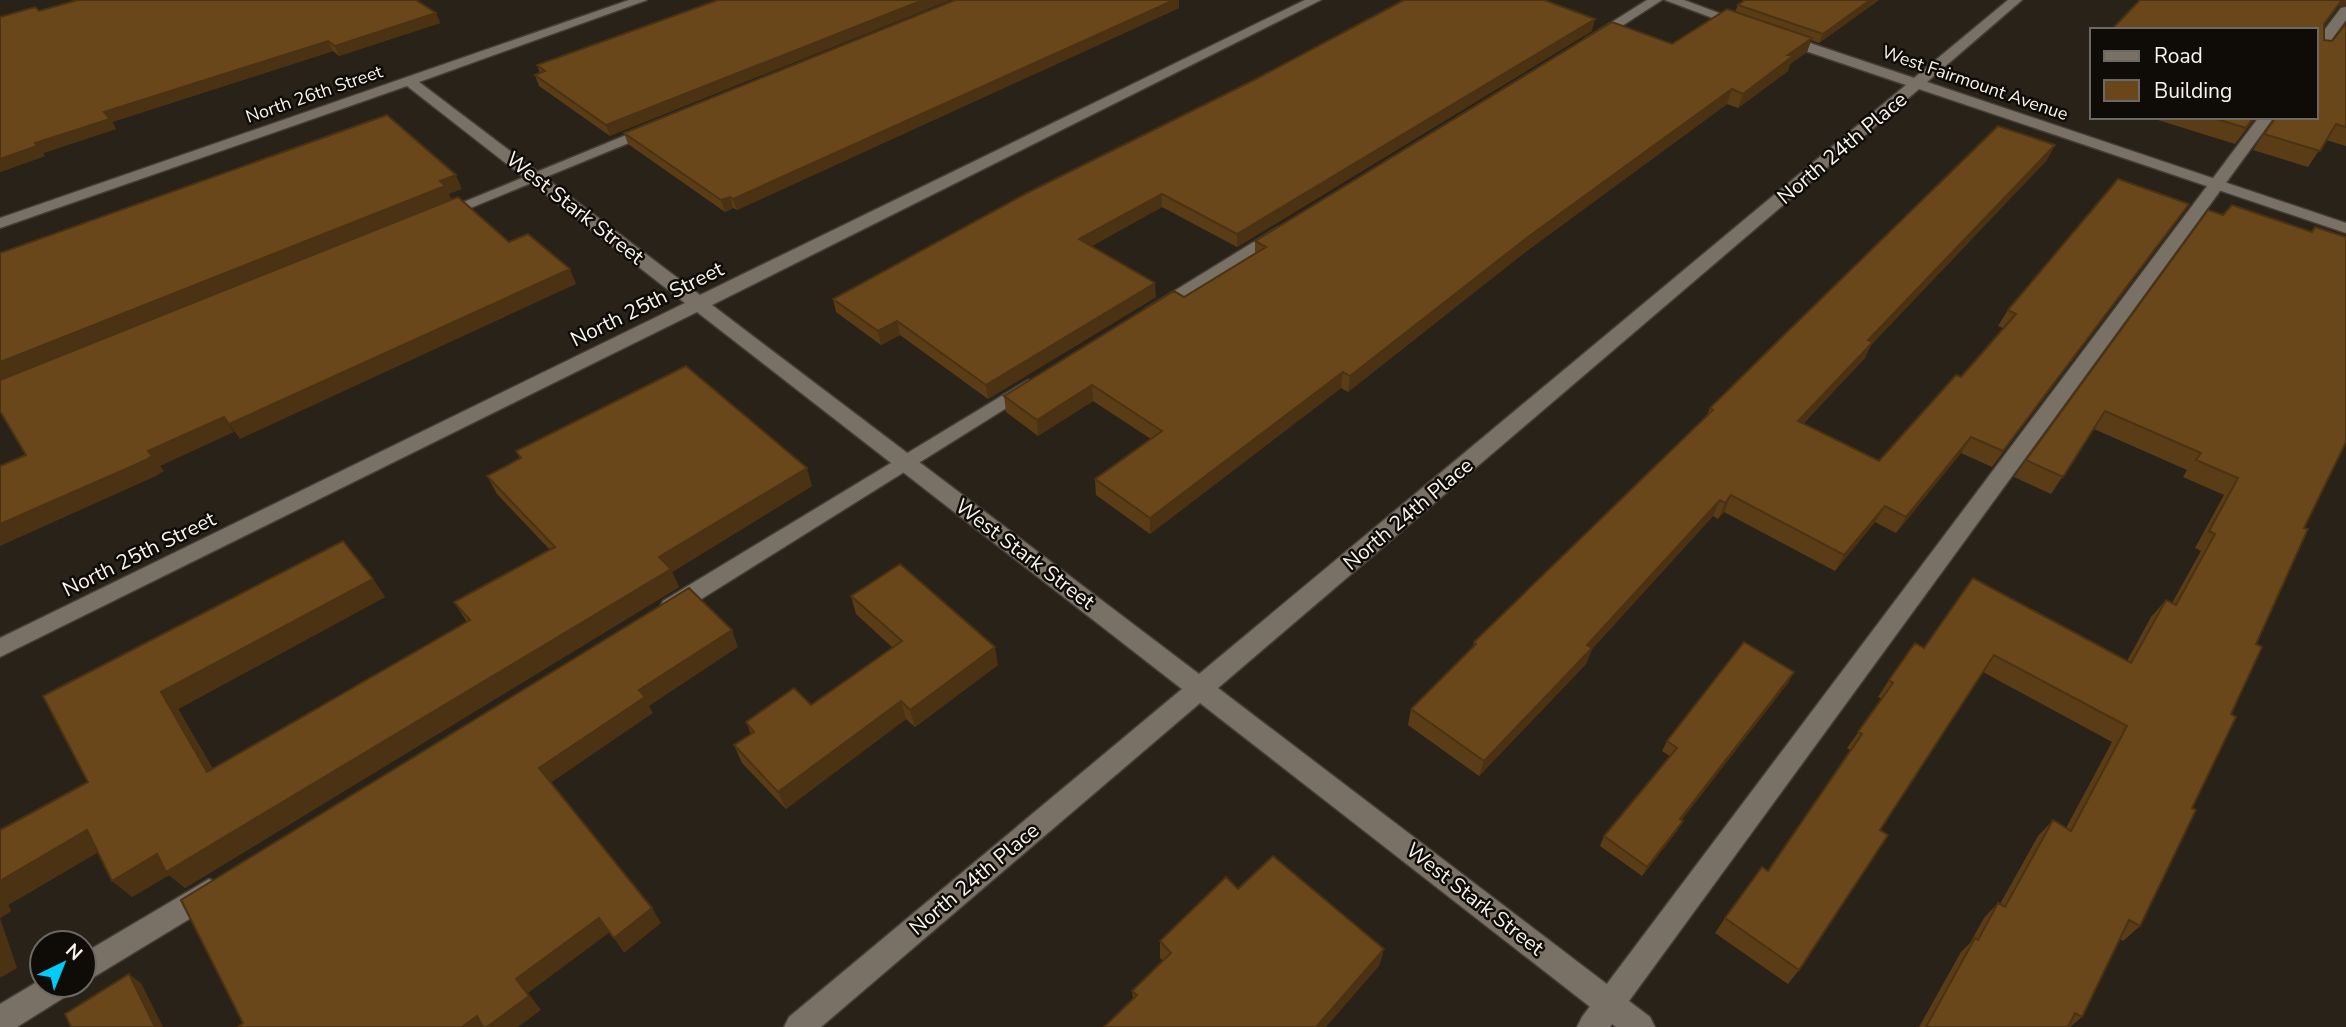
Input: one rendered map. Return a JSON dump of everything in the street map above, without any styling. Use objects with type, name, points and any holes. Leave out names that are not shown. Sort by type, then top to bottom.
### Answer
[{"type":"street","name":"North 26th Street","points":[[0,223],[641,0]]},
{"type":"street","name":"North 25th Street","points":[[0,648],[1315,0]]},
{"type":"street","points":[[1572,51],[1656,0]]},
{"type":"street","name":"West Fairmount Avenue","points":[[1671,0],[2346,228]]},
{"type":"street","name":"North 24th Place","points":[[799,1027],[2016,0]]},
{"type":"street","points":[[2318,48],[2346,10]]},
{"type":"street","name":"West Stark Street","points":[[409,81],[1640,1027]]},
{"type":"street","points":[[1592,1027],[2266,119]]},
{"type":"street","points":[[420,223],[671,121]]},
{"type":"street","points":[[1131,323],[1298,220]]},
{"type":"street","points":[[649,621],[1048,374]]},
{"type":"street","points":[[98,960],[225,882]]},
{"type":"street","points":[[0,1021],[35,999]]},
{"type":"building","points":[[78,0],[416,0],[436,13],[335,46],[328,41],[104,112],[110,119],[35,143],[37,146],[0,159],[0,17],[35,7],[39,11]]},
{"type":"building","points":[[718,0],[923,0],[606,125],[535,75],[545,71],[537,65]]},
{"type":"building","points":[[955,0],[1174,0],[733,199],[730,197],[721,200],[624,133]]},
{"type":"building","points":[[1404,0],[1544,0],[1595,19],[1237,234],[1162,194],[1079,239],[1155,283],[986,385],[897,321],[878,331],[833,299],[1025,194],[1256,79]]},
{"type":"building","points":[[1745,0],[1870,0],[1823,34],[1738,5]]},
{"type":"building","points":[[2140,0],[2342,0],[2324,24],[2324,40],[2332,41],[2346,23],[2346,127],[2336,124],[2320,151],[2264,134],[2275,119],[2318,119],[2318,28],[2113,28]]},
{"type":"building","points":[[1727,9],[1812,38],[1743,94],[1732,89],[1642,154],[1528,237],[1350,376],[1343,372],[1150,518],[1095,479],[1162,431],[1092,385],[1037,420],[1004,396],[1174,291],[1184,297],[1266,247],[1255,241],[1612,22],[1672,44]]},
{"type":"building","points":[[387,115],[456,175],[440,181],[445,186],[0,362],[0,253]]},
{"type":"building","points":[[2217,119],[2253,119],[2246,128]]},
{"type":"building","points":[[1998,126],[2055,145],[1868,340],[1873,342],[1798,421],[1879,461],[1956,375],[1961,377],[2016,314],[2008,310],[2118,179],[2189,204],[2003,451],[1971,437],[1906,517],[1885,506],[1844,555],[1731,495],[1725,503],[1720,500],[1587,645],[1592,648],[1484,761],[1411,709],[1476,644],[1474,642],[1713,410],[1710,408]]},
{"type":"building","points":[[458,197],[509,242],[528,234],[570,269],[229,424],[224,417],[148,451],[152,456],[144,461],[0,524],[0,466],[26,455],[0,411],[0,380]]},
{"type":"building","points":[[2232,205],[2312,232],[2315,227],[2346,237],[2346,442],[2304,528],[2308,529],[2256,644],[2262,647],[2231,714],[2236,717],[2192,808],[2196,810],[2140,926],[2129,920],[2082,1017],[2075,1013],[2068,1027],[1926,1027],[1975,938],[1978,940],[1998,903],[2005,907],[2053,820],[2071,831],[2127,726],[1994,655],[1880,830],[1888,835],[1799,970],[1725,918],[1762,867],[1768,871],[1862,734],[1858,732],[1893,683],[1889,680],[1915,643],[1924,648],[1973,578],[2131,663],[2166,600],[2176,605],[2215,534],[2209,531],[2238,478],[2196,460],[2201,453],[2105,411],[2063,477],[2026,460],[2208,210],[2223,215]]},
{"type":"building","points":[[686,366],[807,468],[659,557],[671,569],[166,872],[157,854],[112,881],[87,830],[0,881],[0,830],[88,782],[43,696],[343,541],[373,579],[161,692],[207,772],[470,620],[454,602],[555,547],[487,476],[521,458],[516,451]]},
{"type":"building","points":[[900,564],[995,647],[910,710],[901,701],[778,792],[734,745],[754,732],[746,722],[794,688],[811,705],[902,641],[851,596]]},
{"type":"building","points":[[689,588],[732,630],[639,690],[645,697],[539,768],[652,908],[614,938],[599,918],[516,979],[529,996],[487,1027],[483,1027],[477,1016],[462,1027],[238,1027],[243,1023],[181,900]]},
{"type":"building","points":[[1744,642],[1794,672],[1680,819],[1683,821],[1647,867],[1604,836],[1677,748],[1667,741]]},
{"type":"building","points":[[1273,856],[1384,949],[1316,1027],[1104,1027],[1137,995],[1132,991],[1171,953],[1160,941],[1226,877],[1238,889]]},
{"type":"building","points":[[129,974],[155,1027],[71,1027],[65,1014],[89,999],[98,999],[98,993]]}]
